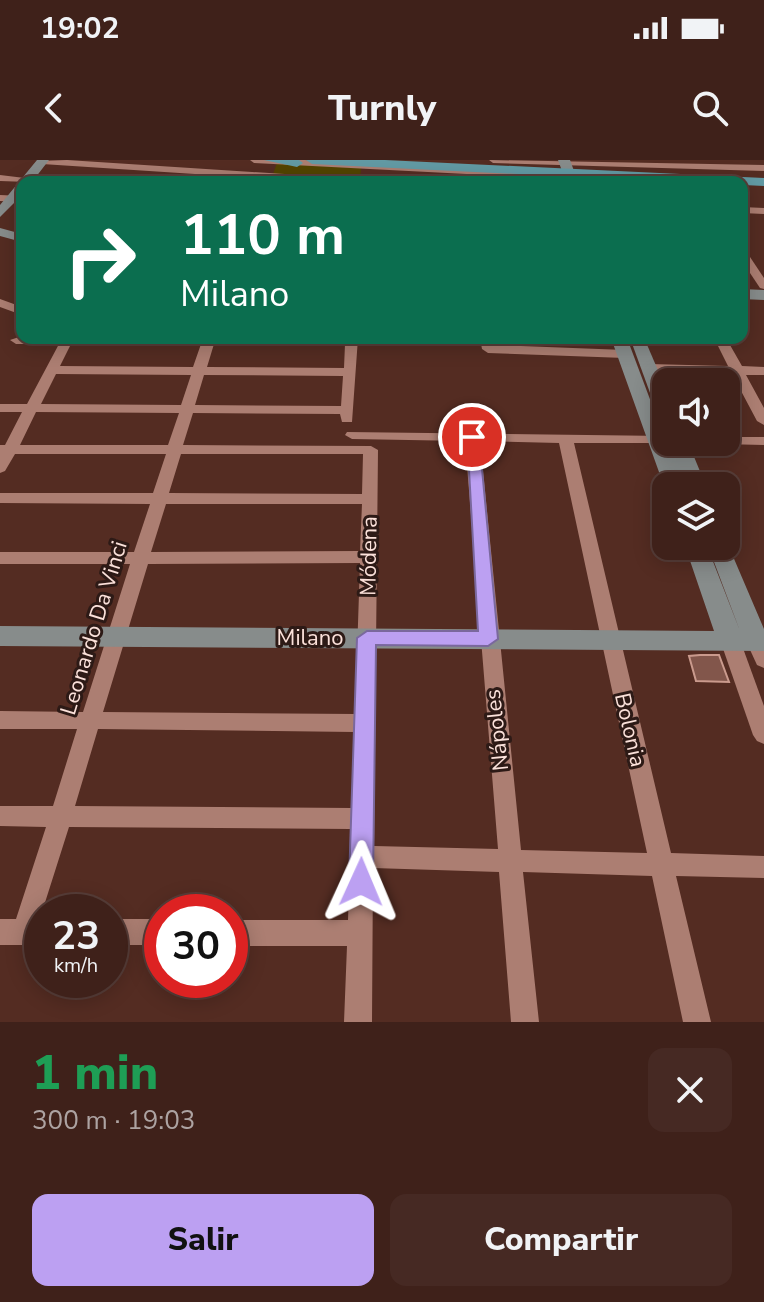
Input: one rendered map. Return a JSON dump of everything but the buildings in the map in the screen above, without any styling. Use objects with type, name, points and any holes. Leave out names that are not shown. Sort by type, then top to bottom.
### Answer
[{"type":"main road","points":[[312,160],[628,176]]},
{"type":"main road","points":[[400,160],[564,173],[713,176]]},
{"type":"main road","points":[[272,161],[297,163]]},
{"type":"main road","points":[[750,168],[763,177]]},
{"type":"street","points":[[254,160],[272,161]]},
{"type":"street","points":[[493,160],[588,176]]},
{"type":"street","points":[[42,161],[113,170],[175,165],[246,176]]},
{"type":"street","points":[[297,163],[450,176]]},
{"type":"street","points":[[486,176],[678,164],[750,168]]},
{"type":"street","points":[[363,176],[365,167]]},
{"type":"street","points":[[0,213],[16,193]]},
{"type":"street","points":[[748,262],[764,286]]},
{"type":"street","points":[[0,468],[5,449],[65,344]]},
{"type":"street","name":"Leonardo Da Vinci","points":[[22,932],[61,817],[207,344]]},
{"type":"street","points":[[352,344],[348,410],[352,435],[371,450]]},
{"type":"street","points":[[627,344],[652,404]]},
{"type":"street","points":[[628,344],[652,376]]},
{"type":"street","points":[[723,344],[736,368]]},
{"type":"street","points":[[50,370],[350,372]]},
{"type":"street","points":[[740,370],[764,371]]},
{"type":"street","points":[[740,376],[764,421]]},
{"type":"street","points":[[0,408],[348,410]]},
{"type":"street","points":[[352,435],[652,441]]},
{"type":"street","name":"Nápoles","points":[[472,437],[525,1022]]},
{"type":"street","name":"Bolonia","points":[[565,438],[697,1022]]},
{"type":"street","points":[[740,441],[764,441]]},
{"type":"street","points":[[5,449],[371,450]]},
{"type":"street","name":"Módena","points":[[358,1022],[371,450]]},
{"type":"street","points":[[0,498],[370,499]]},
{"type":"street","points":[[0,558],[369,557]]},
{"type":"street","points":[[701,560],[764,735]]},
{"type":"street","points":[[725,560],[761,647]]},
{"type":"street","name":"Milano","points":[[0,636],[730,640],[761,647]]},
{"type":"street","points":[[0,720],[365,723]]},
{"type":"street","points":[[0,816],[363,819]]},
{"type":"street","points":[[362,857],[764,867]]},
{"type":"street","points":[[248,933],[360,933]]},
{"type":"shaded area","points":[[277,163],[361,168],[360,176],[273,174]]},
{"type":"route","points":[[361,882],[367,638],[488,639],[472,437]]}]
